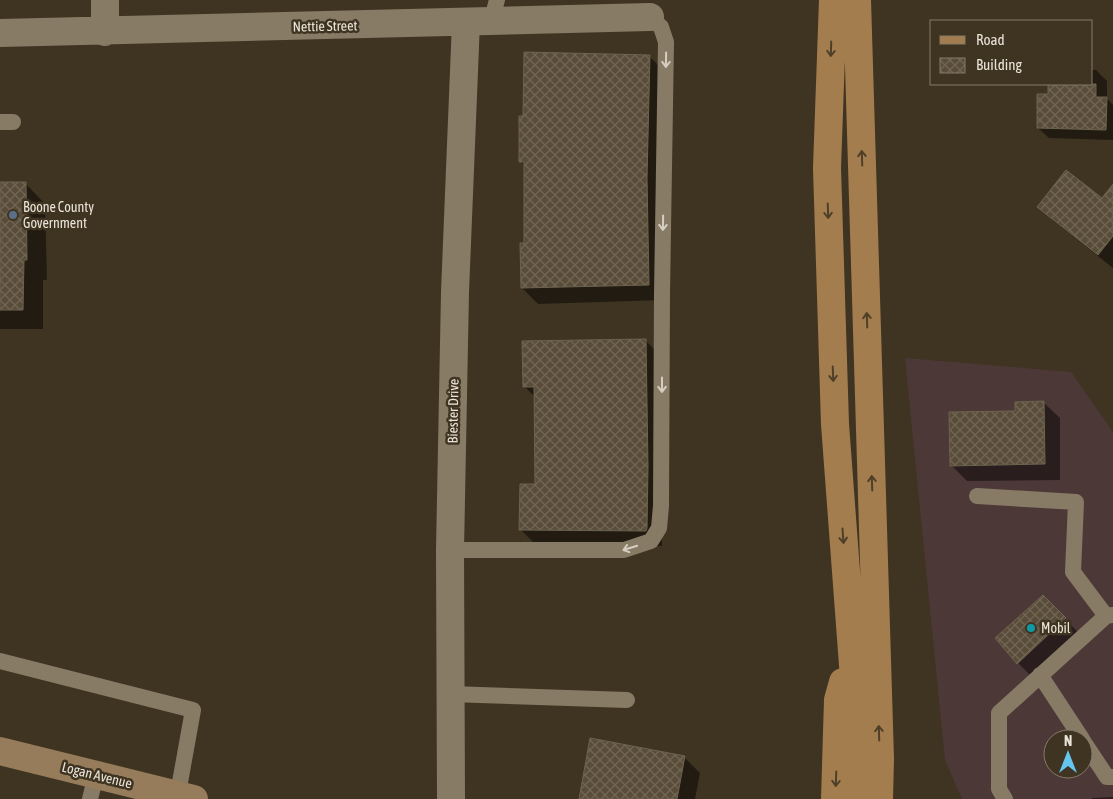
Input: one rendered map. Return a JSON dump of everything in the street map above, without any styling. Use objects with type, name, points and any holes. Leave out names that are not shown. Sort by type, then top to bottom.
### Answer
[{"type":"main road","points":[[833,0],[827,168],[835,424],[863,799]]},
{"type":"main road","points":[[857,0],[879,786],[892,799]]},
{"type":"main road","points":[[835,799],[838,700],[851,644]]},
{"type":"main road","name":"Logan Avenue","points":[[0,751],[93,787],[183,798]]},
{"type":"street","points":[[105,0],[105,32]]},
{"type":"street","name":"Nettie Street","points":[[0,33],[105,32],[485,15],[650,17]]},
{"type":"street","name":"Biester Drive","points":[[450,799],[450,550],[455,292],[485,15]]},
{"type":"lane","points":[[450,550],[624,550],[651,541],[658,528],[661,506],[666,42],[661,27],[650,17]]},
{"type":"lane","points":[[976,496],[1076,502],[1073,572],[1109,615],[999,713],[999,789],[1005,799]]},
{"type":"lane","points":[[0,661],[193,710],[183,798]]},
{"type":"lane","points":[[1040,675],[1075,729]]},
{"type":"lane","points":[[450,694],[627,700]]},
{"type":"lane","points":[[1093,756],[1107,777],[1113,777]]},
{"type":"shaded area","points":[[905,358],[1071,372],[1113,432],[1113,799],[962,799],[945,760]]},
{"type":"building","points":[[524,52],[650,55],[647,178],[649,285],[521,288],[520,243],[524,243],[524,162],[519,162],[519,116],[523,116]]},
{"type":"building","points":[[1096,84],[1096,97],[1107,97],[1106,130],[1037,128],[1037,94],[1048,94],[1048,85]]},
{"type":"building","points":[[1066,170],[1102,198],[1113,184],[1113,236],[1098,255],[1037,207]]},
{"type":"building","name":"Boone County Government","points":[[0,182],[26,182],[27,260],[24,260],[23,310],[0,310]]},
{"type":"building","points":[[646,339],[648,467],[646,531],[519,530],[520,484],[535,484],[534,387],[523,387],[522,341]]},
{"type":"building","points":[[1044,401],[1045,464],[950,466],[949,412],[1015,411],[1015,402]]},
{"type":"building","name":"Mobil","points":[[1043,595],[1066,618],[1017,664],[995,638]]},
{"type":"building","points":[[590,738],[685,756],[677,799],[579,799]]},
{"type":"place","name":"Boone County Government","points":[[13,215]]},
{"type":"place","name":"Mobil","points":[[1031,628]]}]
